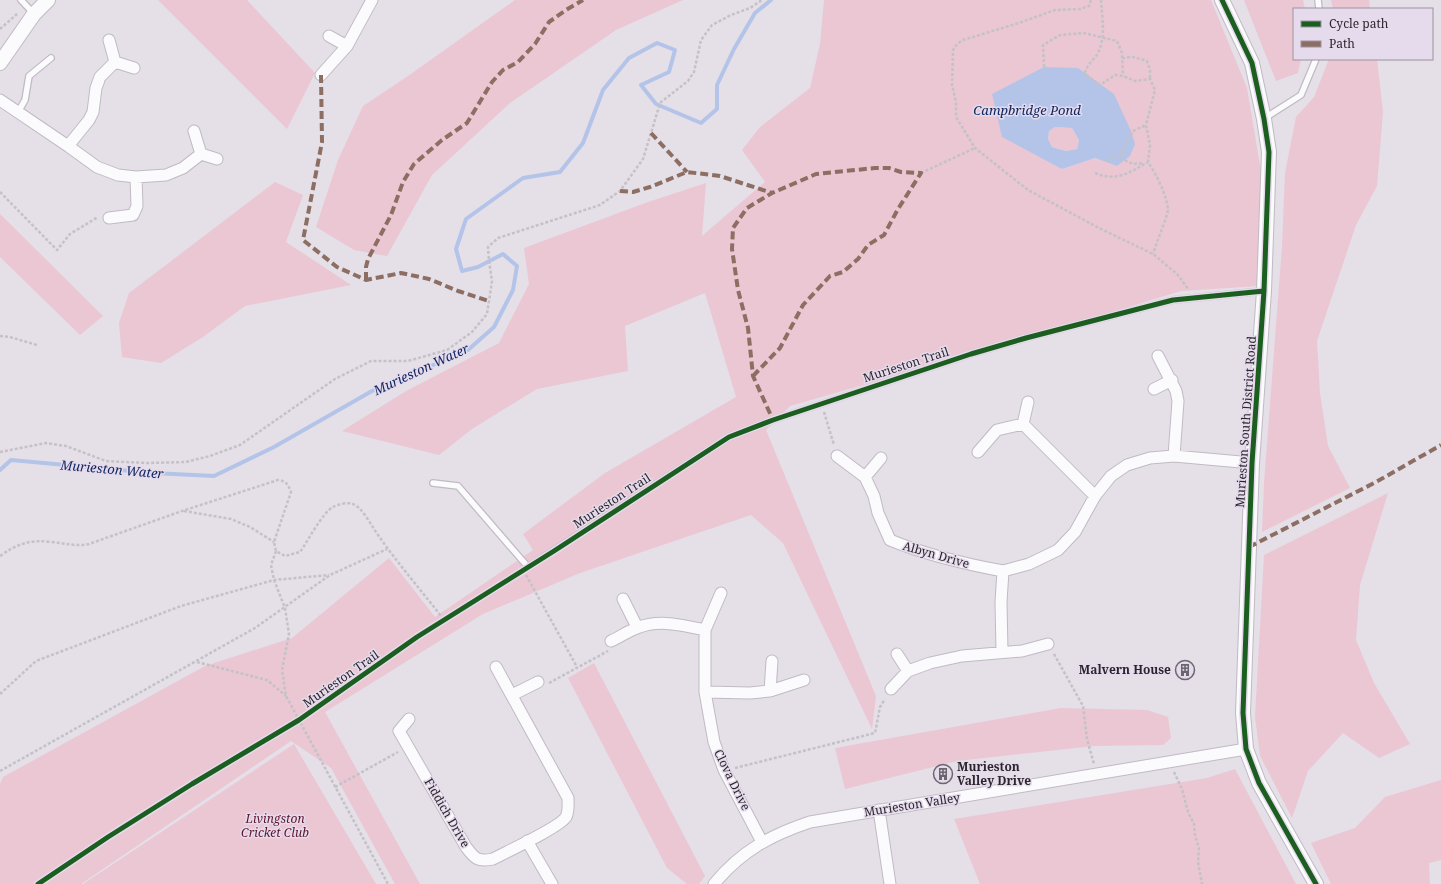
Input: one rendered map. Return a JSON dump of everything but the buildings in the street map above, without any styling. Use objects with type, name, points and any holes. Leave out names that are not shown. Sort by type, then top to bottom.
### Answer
[{"type":"street","points":[[0,63],[30,10],[48,0]]},
{"type":"street","points":[[321,75],[347,46],[372,0]]},
{"type":"street","name":"Murieston South District Road","points":[[1222,0],[1252,63],[1264,119],[1269,152],[1264,291],[1252,463],[1243,713],[1246,749],[1259,783],[1316,884]]},
{"type":"street","points":[[329,36],[347,46]]},
{"type":"street","points":[[109,40],[115,62]]},
{"type":"street","points":[[115,62],[134,68]]},
{"type":"street","points":[[68,146],[94,112],[96,88],[100,77],[115,62]]},
{"type":"street","points":[[0,100],[97,167],[118,175],[136,177],[166,176],[183,168],[200,154]]},
{"type":"street","points":[[194,131],[200,154]]},
{"type":"street","points":[[200,154],[217,160]]},
{"type":"street","points":[[109,218],[133,215],[137,206],[136,177]]},
{"type":"street","points":[[1158,356],[1172,380],[1178,401],[1174,456]]},
{"type":"street","points":[[1154,389],[1172,380]]},
{"type":"street","points":[[1023,424],[1028,402]]},
{"type":"street","points":[[978,452],[997,430],[1023,424]]},
{"type":"street","points":[[1023,424],[1095,496]]},
{"type":"street","name":"Albyn Drive","points":[[837,456],[865,477],[874,496],[878,513],[890,540],[914,551],[973,566],[1003,571],[1029,564],[1058,550],[1075,532],[1095,496],[1111,476],[1126,466],[1150,458],[1174,456],[1252,463]]},
{"type":"street","points":[[865,477],[881,458]]},
{"type":"street","points":[[1002,652],[1001,602],[1003,571]]},
{"type":"street","name":"Clova Drive","points":[[720,593],[705,630],[705,692],[714,742],[724,770],[762,842]]},
{"type":"street","points":[[623,599],[637,627]]},
{"type":"street","points":[[612,641],[637,627],[660,623],[705,630]]},
{"type":"street","points":[[891,689],[908,671],[930,663],[962,656],[1022,651],[1048,644]]},
{"type":"street","points":[[897,654],[908,671]]},
{"type":"street","points":[[770,691],[772,661]]},
{"type":"street","name":"Fiddich Drive","points":[[409,719],[399,731],[466,847],[474,858],[483,861],[493,859],[554,827],[566,817],[568,798],[496,667]]},
{"type":"street","points":[[705,692],[750,693],[770,691],[804,680]]},
{"type":"street","points":[[512,695],[538,682]]},
{"type":"street","name":"Murieston Valley","points":[[714,884],[723,873],[742,856],[762,842],[784,831],[810,822],[1246,749]]},
{"type":"street","points":[[879,810],[890,884]]},
{"type":"street","points":[[527,841],[552,884]]},
{"type":"lane","points":[[21,0],[30,10]]},
{"type":"lane","points":[[18,112],[25,100],[29,76],[51,58]]},
{"type":"lane","points":[[1264,119],[1301,95],[1316,60]]},
{"type":"lane","name":"Murieston Trail","points":[[526,569],[728,437],[978,352],[1160,304],[1195,298],[1264,291]]},
{"type":"lane","points":[[432,483],[458,486],[526,569]]},
{"type":"path","points":[[0,452],[46,443],[66,446],[106,461],[147,463],[186,462],[210,456],[240,445],[335,379],[371,361],[408,361],[447,350],[472,332],[487,314],[492,281],[488,247],[498,238],[600,205],[620,190],[643,159],[661,102],[688,81],[694,72],[701,40],[712,25],[731,15],[750,8],[762,0]]},
{"type":"path","points":[[1091,0],[1089,6],[1055,10],[963,40],[957,44],[952,50],[952,85],[956,102],[956,117],[975,148],[1028,190],[1099,228],[1153,254],[1177,274],[1195,298]]},
{"type":"path","points":[[1101,0],[1103,37],[1098,52],[1085,69],[1085,74],[1100,85],[1116,75],[1135,81],[1150,79]]},
{"type":"path","points":[[0,30],[30,10]]},
{"type":"path","points":[[1044,67],[1043,45],[1060,35],[1084,33],[1117,41],[1122,53],[1124,67],[1123,76]]},
{"type":"path","points":[[1122,58],[1134,57],[1147,61],[1150,70],[1150,79],[1155,90],[1146,125],[1150,145],[1148,162],[1155,172],[1162,188],[1168,211],[1153,254]]},
{"type":"path","points":[[1106,161],[1121,153],[1133,131],[1146,125]]},
{"type":"path","points":[[921,173],[975,148]]},
{"type":"path","points":[[1121,153],[1126,161],[1133,164],[1148,162]]},
{"type":"path","points":[[1095,173],[1105,177],[1120,176],[1148,162]]},
{"type":"path","points":[[0,192],[57,250],[70,234],[97,219],[102,213],[109,218]]},
{"type":"path","points":[[0,336],[10,337],[37,345]]},
{"type":"path","points":[[822,404],[837,456]]},
{"type":"path","points":[[0,556],[23,543],[35,541],[81,546],[89,544],[182,511],[278,480],[284,481],[288,485],[291,492],[274,542],[276,551],[271,565],[274,580],[285,608],[289,634],[282,670],[286,696],[388,884]]},
{"type":"path","points":[[276,551],[285,556],[300,552],[326,513],[333,507],[342,504],[354,504],[362,511],[387,549],[444,620]]},
{"type":"path","points":[[182,511],[231,519],[250,527],[274,542]]},
{"type":"path","points":[[0,771],[255,628],[330,575],[387,549]]},
{"type":"path","points":[[526,569],[577,667]]},
{"type":"path","points":[[0,694],[36,661],[181,606],[274,580],[330,575]]},
{"type":"path","points":[[439,623],[451,616]]},
{"type":"path","points":[[538,682],[544,686],[609,651],[612,641]]},
{"type":"path","points":[[1048,644],[1083,706],[1087,739],[1098,774]]},
{"type":"path","points":[[196,662],[267,680],[286,696]]},
{"type":"path","points":[[724,770],[875,733],[880,707],[891,689]]},
{"type":"path","points":[[336,787],[408,747]]},
{"type":"path","points":[[1170,762],[1182,789],[1188,812],[1194,824],[1195,836],[1200,848],[1198,862],[1202,884]]},
{"type":"green space","points":[[158,0],[247,0],[315,73],[287,129]]},
{"type":"green space","points":[[515,0],[683,0],[616,30],[510,103],[432,175],[387,256],[354,250],[316,227],[338,160],[363,106]]},
{"type":"green space","points":[[824,0],[1211,0],[1247,88],[1261,171],[1259,286],[1181,291],[1010,343],[790,406],[766,430],[876,696],[872,729],[783,543],[751,515],[580,573],[483,614],[325,712],[420,884],[395,884],[331,768],[291,741],[81,884],[0,884],[0,784],[3,777],[205,666],[292,638],[389,558],[435,617],[533,550],[523,534],[605,473],[736,397],[705,293],[625,326],[628,371],[537,389],[472,429],[439,455],[342,431],[406,391],[499,343],[529,284],[524,248],[648,202],[706,183],[702,236],[765,182],[742,150],[760,127],[810,88],[820,44]],"holes":[[[992,94],[1135,144],[1104,161],[1095,158],[1062,169]]]},
{"type":"green space","points":[[1244,0],[1303,0],[1305,8],[1293,8],[1293,60],[1301,60],[1298,73],[1276,81]]},
{"type":"green space","points":[[1331,0],[1369,0],[1370,8],[1333,8]]},
{"type":"green space","points":[[1329,60],[1377,60],[1383,112],[1377,186],[1356,225],[1317,341],[1320,393],[1328,446],[1350,488],[1262,532],[1264,483],[1282,246],[1285,173],[1296,117],[1314,97]]},
{"type":"green space","points":[[1055,127],[1072,128],[1079,140],[1077,149],[1066,151],[1052,147],[1048,139],[1049,131]]},
{"type":"green space","points":[[275,182],[303,195],[286,242],[351,285],[245,306],[203,337],[161,363],[122,357],[119,323],[129,293]]},
{"type":"green space","points":[[0,214],[103,316],[80,335],[0,257]]},
{"type":"green space","points":[[1388,493],[1360,585],[1356,640],[1374,683],[1410,744],[1379,758],[1343,733],[1308,771],[1292,818],[1260,756],[1255,717],[1264,555]]},
{"type":"green space","points":[[594,663],[705,876],[699,884],[687,884],[667,868],[568,678]]},
{"type":"green space","points":[[1061,708],[1147,710],[1168,717],[1171,738],[1163,745],[1094,746],[957,761],[845,789],[835,748]]},
{"type":"green space","name":"Livingston Cricket Club","points":[[294,744],[376,884],[83,884]]},
{"type":"green space","points":[[1235,769],[1296,884],[980,884],[954,819],[1207,778]]},
{"type":"green space","points":[[1441,780],[1441,860],[1429,863],[1430,884],[1331,884],[1311,843],[1355,828],[1385,797]]},
{"type":"water","name":"Campbridge Pond","points":[[1044,67],[1078,68],[1114,94],[1131,131],[1135,144],[1130,156],[1117,166],[1095,158],[1062,169],[1002,137],[992,94]],"holes":[[[1055,127],[1072,128],[1079,140],[1077,149],[1066,151],[1052,147],[1048,139],[1049,131]]]},
{"type":"waterway","name":"Murieston Water","points":[[0,470],[11,460],[153,473],[214,476],[274,447],[372,391],[468,350],[494,327],[513,290],[517,266],[503,254],[478,267],[462,271],[456,249],[466,219],[523,178],[560,172],[583,143],[603,90],[629,58],[657,43],[675,50],[669,72],[641,85],[656,104],[701,123],[717,109],[717,85],[734,49],[755,13],[771,0]]},
{"type":"marked path","points":[[366,280],[366,267],[368,259],[391,215],[403,182],[414,164],[442,140],[467,123],[492,82],[503,70],[518,62],[535,44],[549,22],[583,0]]},
{"type":"marked path","points":[[321,75],[322,142],[303,240],[337,267],[366,280],[401,273],[429,279],[458,291],[489,301]]},
{"type":"marked path","points":[[651,133],[687,172]]},
{"type":"marked path","points":[[753,376],[780,348],[803,305],[830,276],[843,272],[858,259],[868,245],[884,235],[898,209],[921,173],[901,172],[889,168],[875,168],[816,174],[772,193],[747,208],[733,228],[732,249],[738,290],[748,328],[753,376],[773,420]]},
{"type":"marked path","points":[[620,191],[633,192],[650,187],[687,172],[720,176],[772,193]]},
{"type":"marked path","points":[[1249,547],[1376,482],[1441,445]]},
{"type":"cycle path","points":[[1222,0],[1252,63],[1264,119],[1269,152],[1264,291],[1252,463],[1243,713],[1246,749],[1259,783],[1316,884]]},
{"type":"cycle path","points":[[38,884],[108,837],[192,784],[299,720],[417,637],[554,551],[729,437],[773,420],[971,354],[1026,338],[1173,300],[1264,291]]},
{"type":"place","name":"Malvern House","points":[[1185,670]]},
{"type":"place","name":"Murieston Valley Drive","points":[[943,774]]}]
